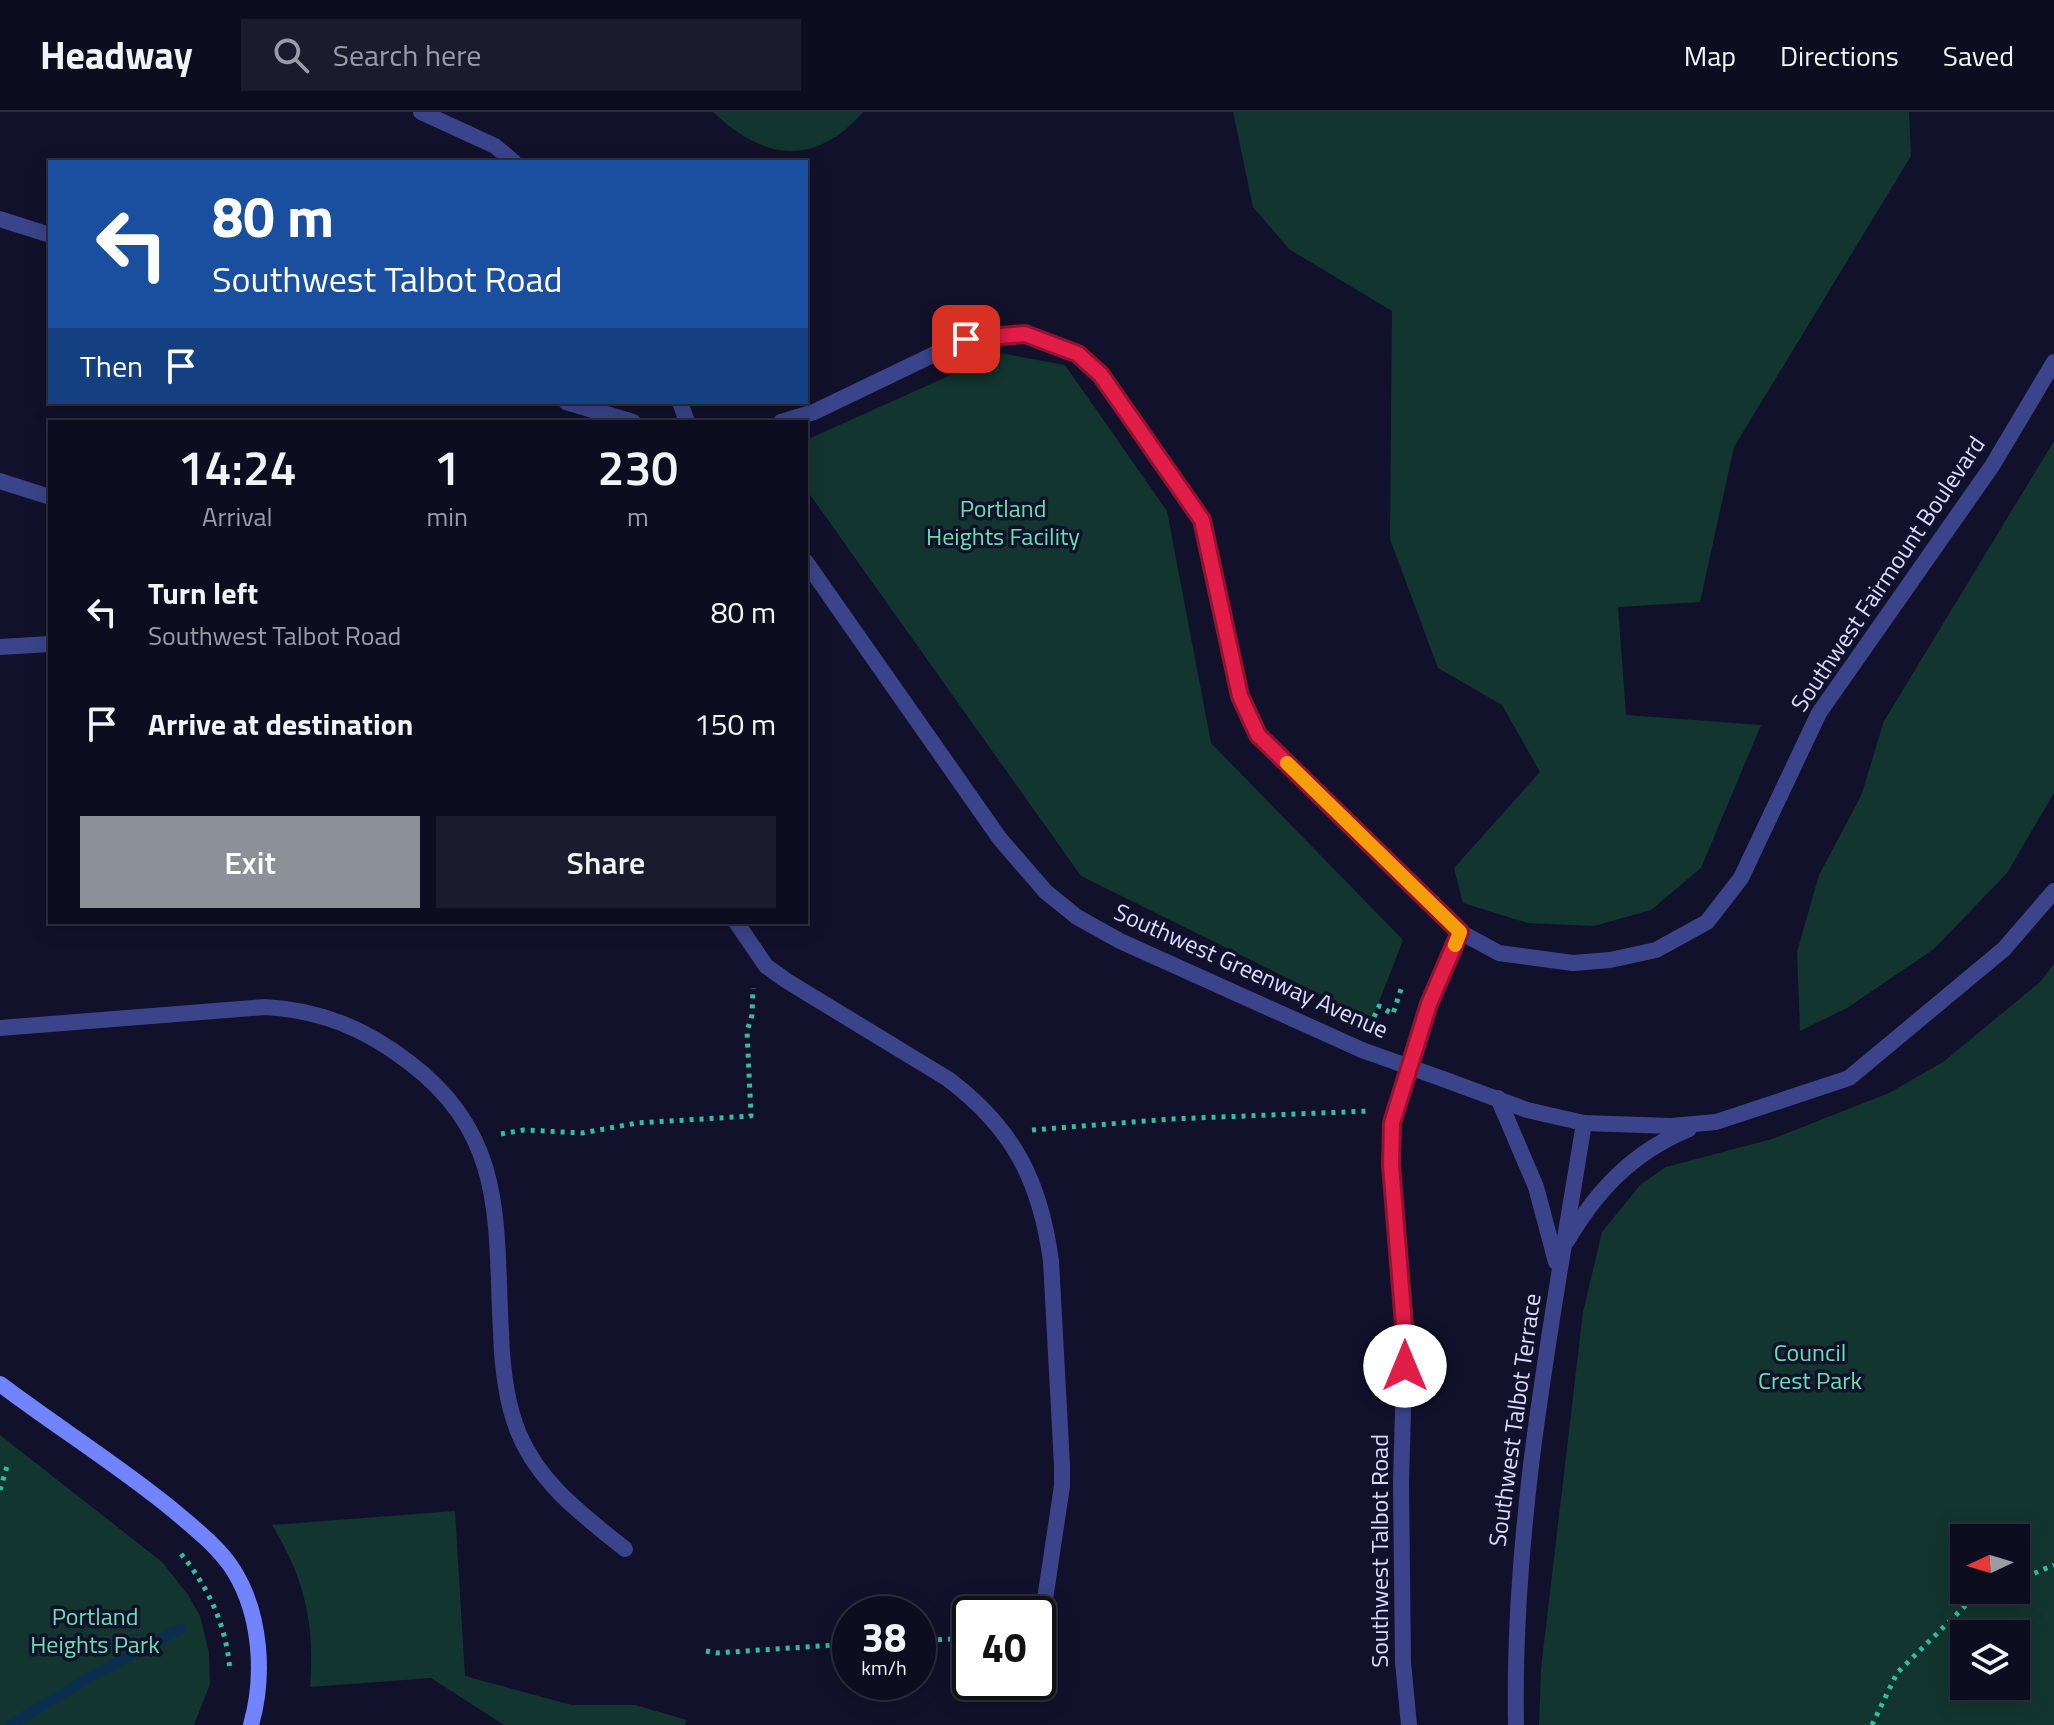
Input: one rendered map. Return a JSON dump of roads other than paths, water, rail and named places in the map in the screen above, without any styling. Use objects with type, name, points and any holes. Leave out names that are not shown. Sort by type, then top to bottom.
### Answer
[{"type":"main road","points":[[0,1384],[146,1488],[199,1532],[233,1570],[247,1600],[256,1632],[259,1669],[251,1725]]},
{"type":"street","points":[[421,112],[495,146],[512,160]]},
{"type":"street","points":[[0,219],[48,234]]},
{"type":"street","points":[[788,420],[814,412],[966,339],[1025,334],[1078,354],[1101,375],[1202,520],[1240,696],[1258,735],[1460,932]]},
{"type":"street","name":"Southwest Fairmount Boulevard","points":[[1460,932],[1499,953],[1573,963],[1610,960],[1656,950],[1707,922],[1741,878],[1819,713],[1992,466],[2054,362]]},
{"type":"street","points":[[573,404],[626,420]]},
{"type":"street","points":[[0,481],[48,496]]},
{"type":"street","name":"Southwest Greenway Avenue","points":[[808,565],[1000,839],[1046,892],[1077,917],[1120,941],[1362,1050],[1542,1115],[1584,1123],[1700,1124],[1716,1122],[1849,1078],[2004,949],[2054,891]]},
{"type":"street","points":[[0,647],[48,644]]},
{"type":"street","points":[[737,924],[766,966],[808,996],[948,1079],[987,1111],[1009,1139],[1030,1179],[1048,1234],[1051,1261],[1062,1486],[1046,1596]]},
{"type":"street","name":"Southwest Talbot Road","points":[[1409,1725],[1403,1662],[1405,1337],[1391,1165],[1394,1110],[1429,1004],[1460,932]]},
{"type":"street","points":[[0,1028],[265,1007],[295,1009],[327,1016],[375,1039],[428,1076],[458,1110],[485,1160],[495,1206],[501,1348],[511,1414],[520,1436],[535,1464],[554,1488],[625,1549]]},
{"type":"street","points":[[1498,1098],[1536,1187],[1558,1275]]},
{"type":"street","name":"Southwest Talbot Terrace","points":[[1516,1725],[1515,1652],[1520,1554],[1558,1275],[1584,1123]]},
{"type":"street","points":[[1563,1249],[1600,1191],[1627,1165],[1662,1142],[1700,1124]]},
{"type":"waterway","points":[[10,1725],[180,1629]]},
{"type":"park label","name":"Portland Heights Facility","points":[[1003,523]]},
{"type":"park label","name":"Council Crest Park","points":[[1810,1367]]},
{"type":"park label","name":"Portland Heights Park","points":[[95,1631]]}]
